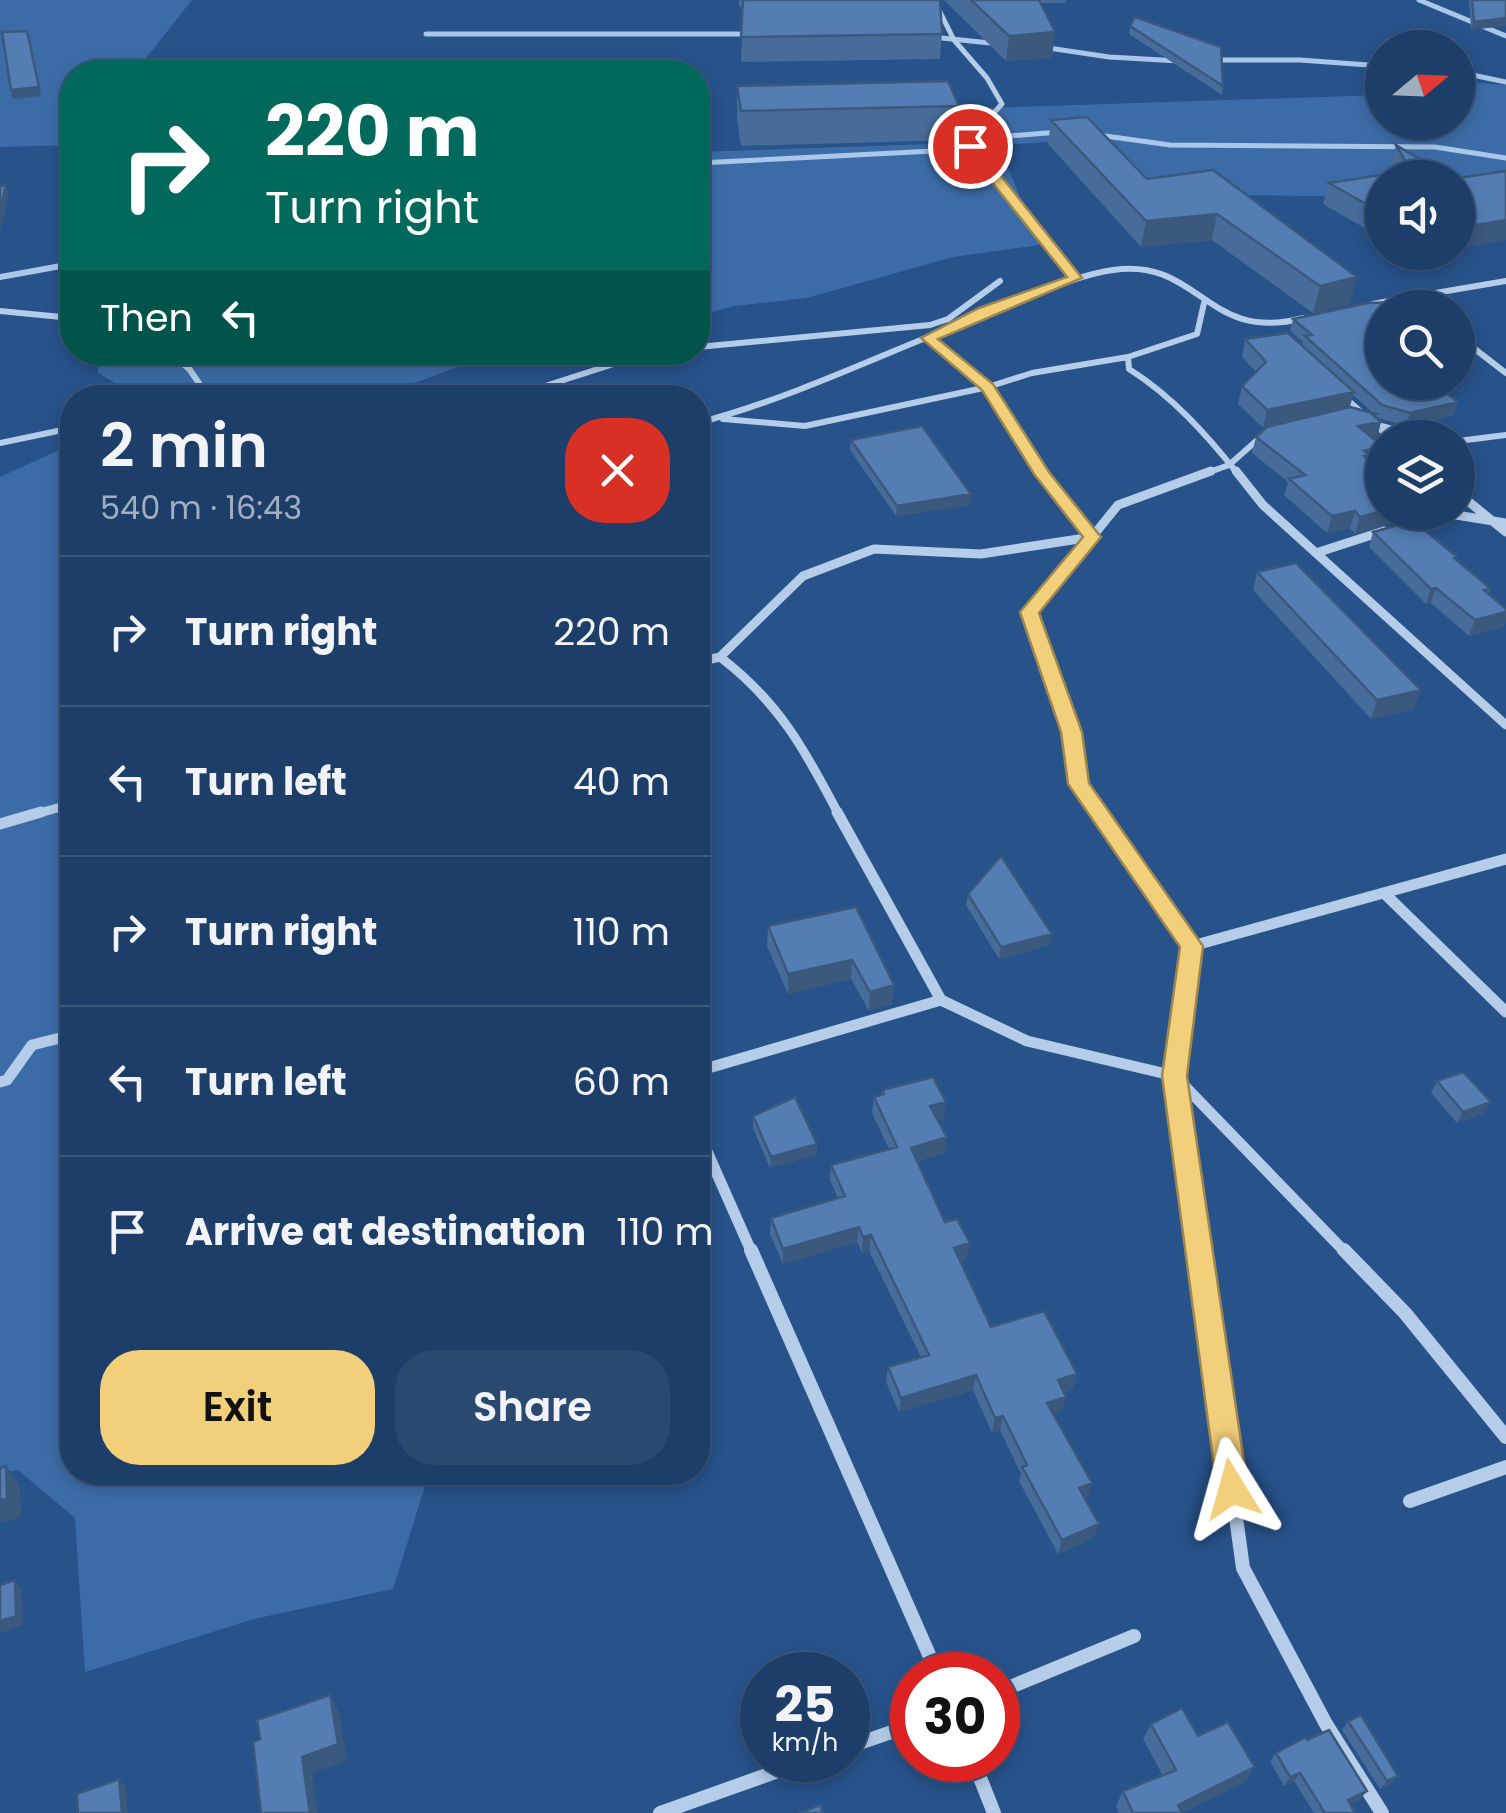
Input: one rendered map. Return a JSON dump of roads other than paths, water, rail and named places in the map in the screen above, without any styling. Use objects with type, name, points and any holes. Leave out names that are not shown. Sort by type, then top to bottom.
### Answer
[{"type":"street","points":[[934,0],[954,40],[988,78],[1002,104],[978,130],[970,146],[1075,278]]},
{"type":"street","points":[[710,420],[1075,278],[1112,270],[1156,269],[1204,303],[1240,320],[1266,326],[1318,315]]},
{"type":"street","points":[[710,346],[930,325],[948,319],[1000,281]]},
{"type":"street","points":[[1456,290],[1506,282]]},
{"type":"street","points":[[717,418],[805,426],[988,387],[1032,373],[1128,357],[1197,334],[1204,303]]},
{"type":"street","points":[[0,311],[60,317]]},
{"type":"street","points":[[1266,326],[1279,338]]},
{"type":"street","points":[[928,338],[988,387],[1042,474],[1092,537]]},
{"type":"street","points":[[1475,349],[1506,373]]},
{"type":"street","points":[[1128,357],[1129,369],[1207,435],[1263,505],[1506,725]]},
{"type":"street","points":[[184,365],[200,385]]},
{"type":"street","points":[[548,385],[611,365]]},
{"type":"street","points":[[1332,386],[1369,420]]},
{"type":"street","points":[[1346,416],[1365,421]]},
{"type":"street","points":[[0,443],[60,430]]},
{"type":"street","points":[[1276,432],[1261,436],[1229,465],[1118,505],[1030,612],[1072,732],[1079,784],[1192,946],[1175,1076],[1243,1568],[1326,1724],[1382,1813]]},
{"type":"street","points":[[1475,439],[1506,434]]},
{"type":"street","points":[[1491,437],[1506,444]]},
{"type":"street","points":[[1475,505],[1501,523],[1506,532]]},
{"type":"street","points":[[1318,552],[1456,515],[1501,523]]},
{"type":"street","points":[[710,659],[720,657],[803,576],[874,549],[981,554],[1092,537]]},
{"type":"street","points":[[720,657],[757,685],[806,751],[864,867],[941,1000],[1027,1041],[1175,1076],[1405,1313],[1506,1437]]},
{"type":"street","points":[[0,824],[60,807]]},
{"type":"street","points":[[1192,946],[1506,859]]},
{"type":"street","points":[[1384,893],[1506,1012]]},
{"type":"street","points":[[710,1067],[941,1000]]},
{"type":"street","points":[[0,1082],[7,1080],[32,1045],[60,1038]]},
{"type":"street","points":[[710,1158],[928,1652]]},
{"type":"street","points":[[1410,1502],[1506,1467]]},
{"type":"street","points":[[1020,1683],[1134,1636]]},
{"type":"street","points":[[660,1813],[747,1782]]},
{"type":"street","points":[[982,1782],[994,1813]]},
{"type":"waterway","points":[[1419,0],[1506,36]]},
{"type":"waterway","points":[[426,34],[750,34]]},
{"type":"waterway","points":[[932,37],[1000,44]]},
{"type":"waterway","points":[[1042,47],[1109,57],[1179,61]]},
{"type":"waterway","points":[[1211,60],[1365,65]]},
{"type":"waterway","points":[[1475,76],[1506,82]]},
{"type":"waterway","points":[[710,162],[953,150],[996,137],[1059,132]]},
{"type":"waterway","points":[[1091,134],[1170,145],[1435,147],[1506,158]]},
{"type":"waterway","points":[[0,277],[60,266]]}]
